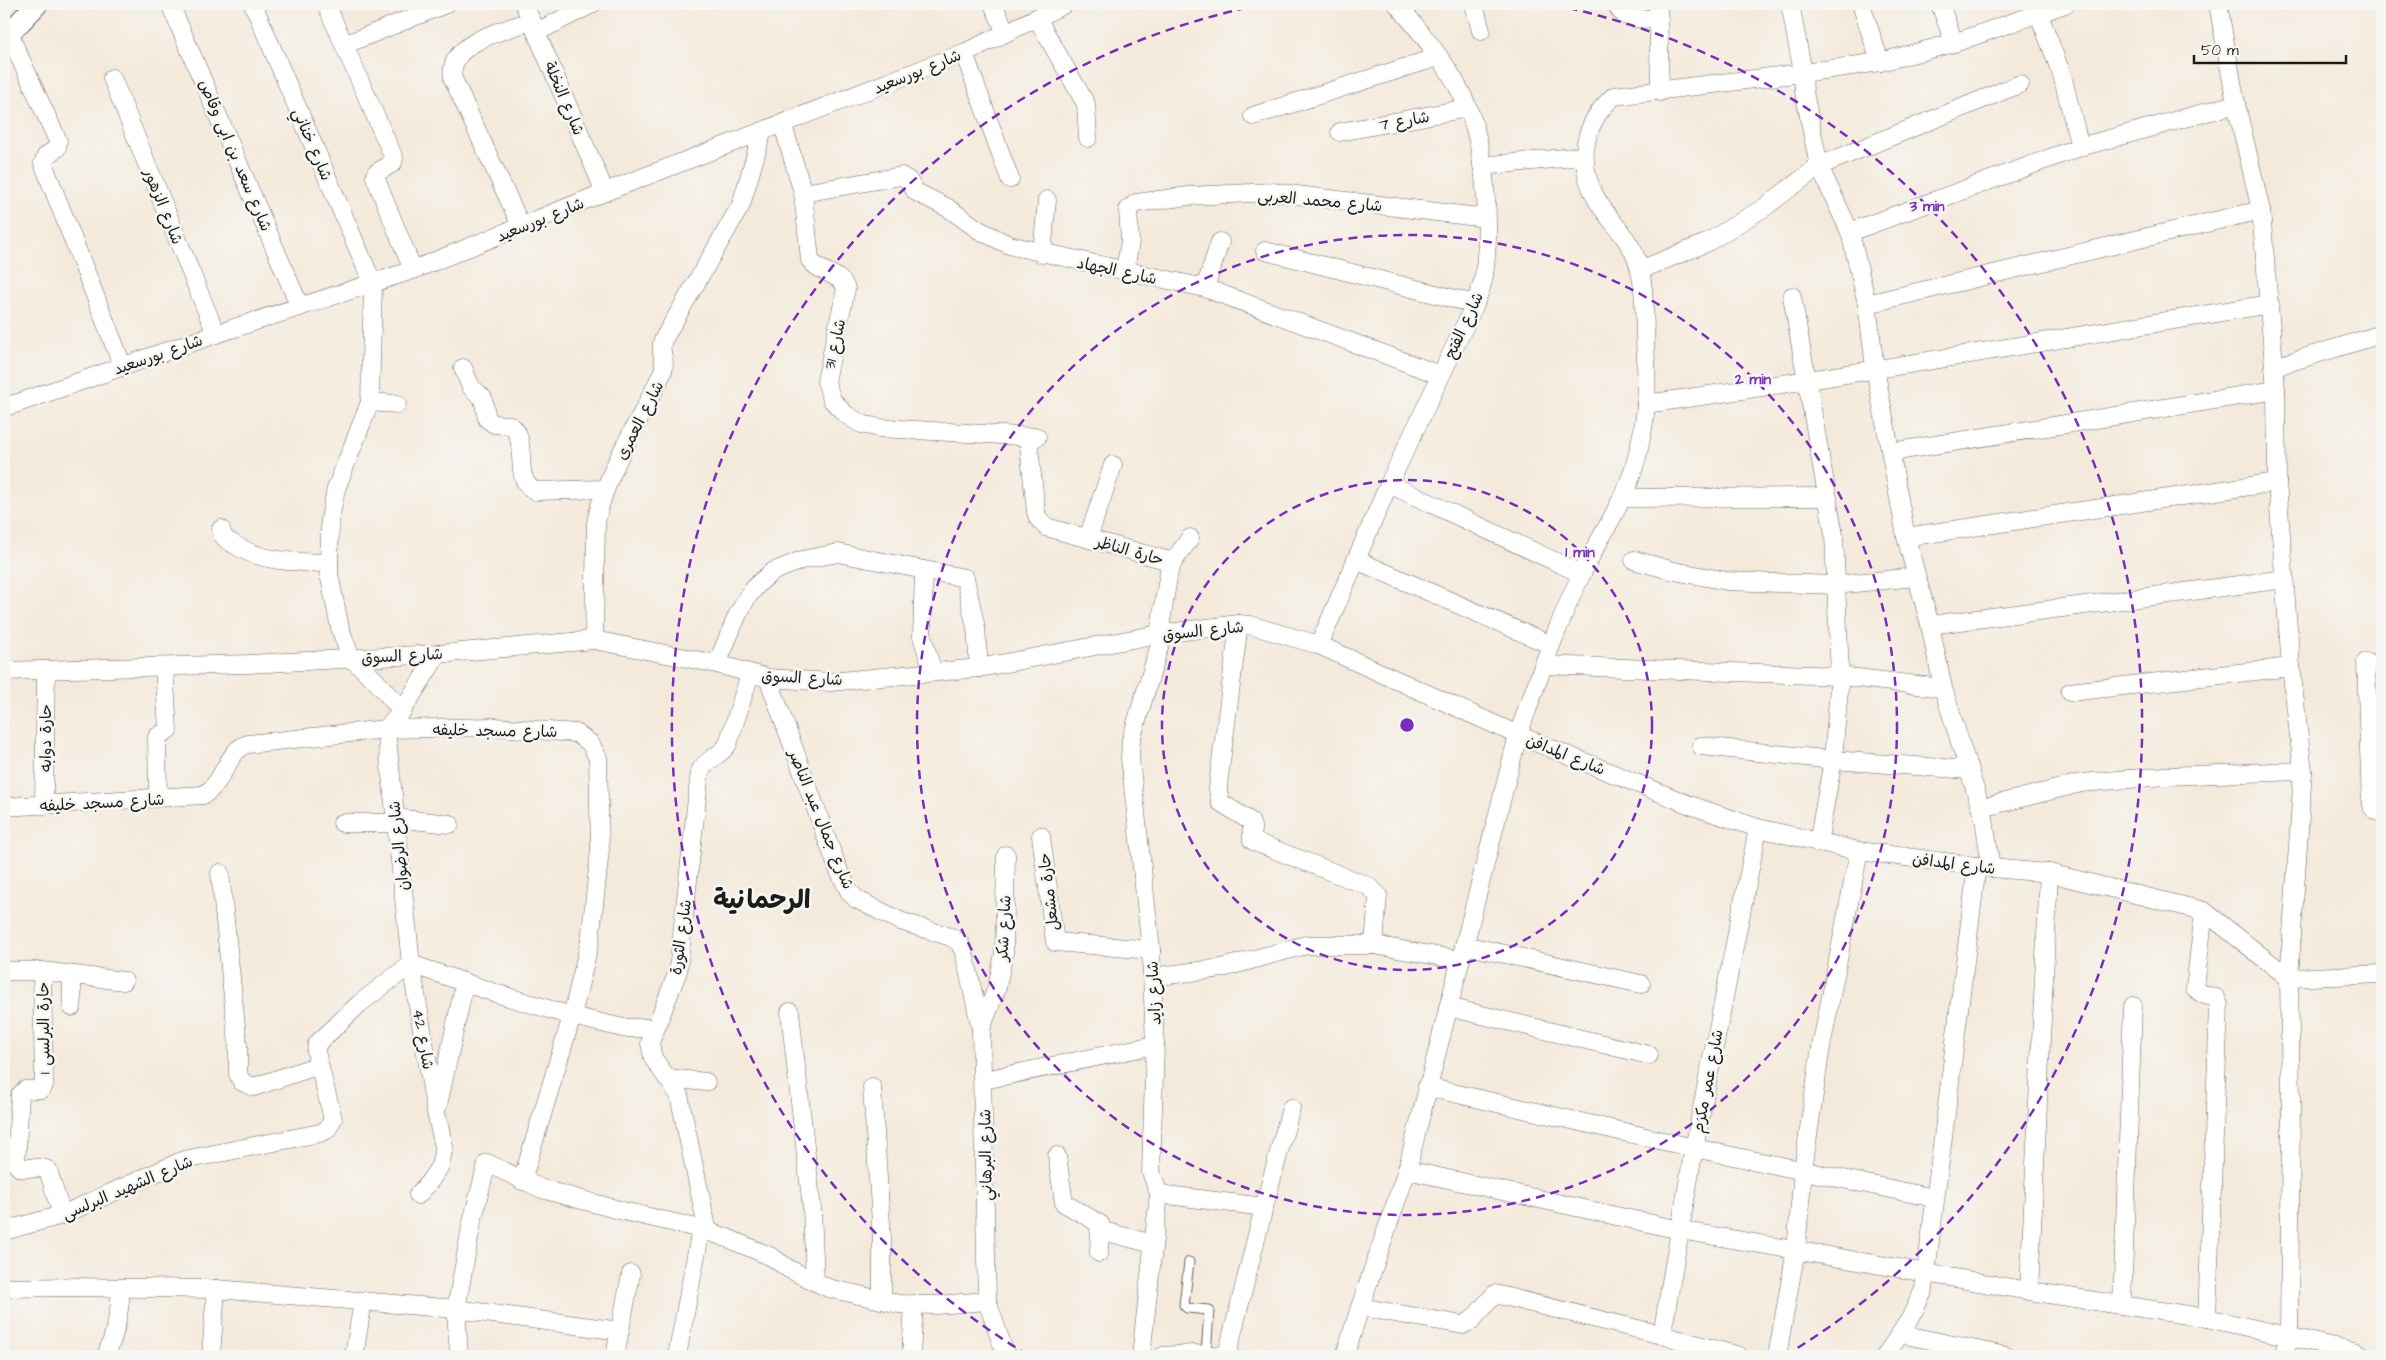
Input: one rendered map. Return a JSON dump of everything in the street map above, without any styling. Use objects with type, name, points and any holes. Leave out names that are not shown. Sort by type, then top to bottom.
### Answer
[{"type":"street","points":[[37,4],[6,37],[58,141],[57,148],[46,156],[43,162],[123,367]]},
{"type":"street","name":"شارع سعد بن ابى وقاص","points":[[170,4],[300,307]]},
{"type":"street","name":"شارع خناني","points":[[253,4],[373,284]]},
{"type":"street","points":[[326,4],[394,158],[393,163],[376,173],[375,178],[413,270]]},
{"type":"street","points":[[344,45],[446,4]]},
{"type":"street","name":"شارع النخلة","points":[[524,4],[606,192]]},
{"type":"street","points":[[521,226],[453,79],[451,72],[454,60],[461,50],[487,36],[534,26],[592,4]]},
{"type":"street","points":[[993,4],[1006,33]]},
{"type":"street","name":"شارع بورسعيد","points":[[4,406],[413,270],[606,192],[964,53],[1065,4]]},
{"type":"street","name":"شارع الفتح","points":[[1319,645],[1389,484],[1475,304],[1484,277],[1487,241],[1486,218],[1482,166],[1477,136],[1468,108],[1455,81],[1397,4]]},
{"type":"street","points":[[1474,4],[1481,31]]},
{"type":"street","points":[[1617,4],[1619,12],[1626,16],[1658,11],[1660,92]]},
{"type":"street","points":[[1790,4],[1803,73],[1804,92],[1819,166],[1850,232],[1867,304],[1875,368],[1906,537],[1930,625],[1943,688],[1981,808],[1984,867],[1934,1198],[1924,1289],[1886,1356]]},
{"type":"street","points":[[1861,4],[1880,62]]},
{"type":"street","points":[[1940,4],[1954,43]]},
{"type":"street","points":[[1345,1356],[1407,1170],[1518,735],[1551,646],[1582,574],[1622,498],[1636,458],[1646,404],[1644,320],[1640,270],[1633,252],[1620,230],[1597,199],[1587,178],[1584,156],[1586,136],[1594,119],[1602,106],[1614,96],[1628,93],[1660,92],[1880,62],[1954,43],[2037,8],[2065,4]]},
{"type":"street","points":[[2218,4],[2236,104],[2261,210],[2276,390],[2277,482],[2291,667],[2303,771],[2289,978],[2291,1100],[2289,1338],[2283,1356]]},
{"type":"street","points":[[2037,8],[2062,75],[2080,147]]},
{"type":"street","points":[[1037,18],[1086,104],[1088,138]]},
{"type":"street","points":[[964,53],[1010,179]]},
{"type":"street","points":[[1253,116],[1438,57]]},
{"type":"street","name":"شارع الزهور","points":[[112,78],[216,334]]},
{"type":"street","points":[[1640,270],[1706,243],[1765,207],[1819,166],[2020,84]]},
{"type":"street","points":[[1850,232],[2080,147],[2236,104]]},
{"type":"street","name":"شارع 7","points":[[1340,132],[1468,108]]},
{"type":"street","name":"شارع 31","points":[[783,124],[803,193],[810,260],[815,267],[840,279],[846,288],[826,381],[832,400],[845,414],[861,424],[880,428],[1033,437]]},
{"type":"street","name":"شارع العمرى","points":[[594,640],[596,523],[604,489],[664,371],[665,363],[660,350],[663,340],[741,205],[762,133]]},
{"type":"street","points":[[1482,166],[1584,156]]},
{"type":"street","name":"شارع الجهاد","points":[[803,193],[901,176],[908,180],[916,192],[948,208],[979,230],[1009,245],[1042,254],[1205,288],[1440,375]]},
{"type":"street","name":"شارع محمد العربى","points":[[1124,271],[1130,241],[1128,210],[1136,203],[1189,196],[1272,192],[1486,218]]},
{"type":"street","points":[[1042,254],[1047,200]]},
{"type":"street","points":[[1867,304],[2261,210]]},
{"type":"street","points":[[1205,288],[1220,242]]},
{"type":"street","points":[[1265,250],[1475,304]]},
{"type":"street","points":[[373,284],[370,402],[336,489],[330,519],[329,574],[340,628],[351,658],[375,680],[402,711]]},
{"type":"street","points":[[1792,296],[1834,534],[1840,676],[1833,760],[1818,843]]},
{"type":"street","points":[[1646,404],[1808,382],[1875,368],[2270,304]]},
{"type":"street","points":[[2274,367],[2382,334]]},
{"type":"street","points":[[463,368],[471,387],[482,398],[487,419],[494,424],[510,425],[517,431],[524,478],[528,486],[536,491],[604,489]]},
{"type":"street","points":[[1891,452],[2276,390]]},
{"type":"street","points":[[370,402],[398,404]]},
{"type":"street","name":"حارة الناظر","points":[[1033,437],[1038,518],[1046,527],[1172,562]]},
{"type":"street","name":"حارة الناظر","points":[[1088,538],[1113,465]]},
{"type":"street","points":[[1906,537],[2277,482]]},
{"type":"street","points":[[1389,484],[1582,574]]},
{"type":"street","points":[[1622,498],[1828,497]]},
{"type":"street","points":[[221,529],[226,539],[246,552],[268,559],[291,562],[329,562]]},
{"type":"street","points":[[1172,562],[1190,538]]},
{"type":"street","points":[[717,664],[736,616],[748,596],[759,583],[772,572],[818,555],[838,553],[924,571],[961,576],[966,579],[976,628],[979,668]]},
{"type":"street","points":[[1356,560],[1551,646]]},
{"type":"street","points":[[1634,560],[1674,571],[1726,581],[1835,585],[1916,576]]},
{"type":"street","name":"شارع زايد","points":[[1141,1356],[1159,1194],[1151,1172],[1155,1045],[1151,950],[1130,758],[1131,740],[1161,634],[1169,571],[1172,562]]},
{"type":"street","points":[[924,571],[922,636],[932,672]]},
{"type":"street","points":[[1930,625],[2285,578]]},
{"type":"street","points":[[1239,624],[1219,776],[1220,802],[1250,821],[1252,841],[1368,886],[1378,894],[1374,945]]},
{"type":"street","name":"شارع السوق","points":[[4,671],[164,667],[438,654],[594,640],[717,664],[768,678],[830,682],[979,668],[1161,634],[1239,624],[1261,626],[1319,645],[1518,735]]},
{"type":"street","points":[[386,729],[402,711],[438,654]]},
{"type":"street","points":[[2366,662],[2371,805],[2374,810],[2382,812]]},
{"type":"street","points":[[1543,665],[1840,676],[1943,688]]},
{"type":"street","points":[[158,798],[157,738],[158,735],[168,730],[164,667]]},
{"type":"street","points":[[2070,692],[2291,667]]},
{"type":"street","name":"حارة دوابه","points":[[44,805],[46,671]]},
{"type":"street","name":"شارع الثورة","points":[[704,1230],[679,1095],[652,1058],[650,1043],[678,971],[700,771],[709,759],[721,752],[728,744],[750,674]]},
{"type":"street","name":"شارع جمال عبد الناصر","points":[[768,678],[838,869],[849,892],[856,899],[900,921],[951,937],[959,942],[964,952]]},
{"type":"street","name":"شارع مسجد خليفه","points":[[4,807],[195,796],[210,791],[216,785],[235,752],[243,745],[386,729],[495,727],[559,730],[576,733],[590,743],[598,758],[600,850],[590,941],[572,1016],[522,1181]]},
{"type":"street","name":"شارع الرضوان","points":[[386,729],[411,964]]},
{"type":"street","name":"شارع المدافن","points":[[1518,735],[1690,805],[1758,828],[1859,851],[1984,867],[2049,873],[2204,911],[2289,978]]},
{"type":"street","points":[[1702,746],[1833,760],[1970,770]]},
{"type":"street","points":[[1981,808],[2081,783],[2165,776],[2303,771]]},
{"type":"street","points":[[342,823],[396,820],[450,824]]},
{"type":"street","name":"شارع عمر مكرم","points":[[1662,1335],[1694,1148],[1758,828]]},
{"type":"street","name":"حارة مشعل","points":[[1041,836],[1055,942],[1151,950]]},
{"type":"street","points":[[1777,1356],[1796,1250],[1803,1170],[1820,1053],[1859,851]]},
{"type":"street","name":"شارع شكر","points":[[981,1028],[997,987],[1004,953],[1006,855]]},
{"type":"street","points":[[220,873],[238,1045],[238,1074],[242,1082],[254,1087],[318,1058],[317,1044],[322,1037],[359,1004],[411,964],[572,1016],[623,1028],[655,1028]]},
{"type":"street","points":[[2029,1291],[2049,873]]},
{"type":"street","points":[[2204,911],[2195,988],[2202,994],[2216,998],[2219,1005],[2207,1318]]},
{"type":"street","points":[[1152,978],[1222,968],[1306,946],[1374,945],[1462,952],[1641,984]]},
{"type":"street","name":"شارع البرهاني","points":[[964,952],[981,1028],[984,1080],[987,1301],[1006,1356]]},
{"type":"street","name":"شارع 42","points":[[411,964],[436,1113],[444,1147],[440,1166],[418,1195]]},
{"type":"street","points":[[4,971],[42,971],[124,981]]},
{"type":"street","name":"حارة البرلسى 1","points":[[42,971],[44,1085],[42,1089],[25,1090],[20,1095],[16,1164],[20,1168],[43,1168],[48,1170],[62,1214]]},
{"type":"street","points":[[2289,978],[2382,974]]},
{"type":"street","points":[[72,975],[72,1007]]},
{"type":"street","name":"شارع 42","points":[[436,1113],[465,982]]},
{"type":"street","points":[[2122,1305],[2133,1006]]},
{"type":"street","points":[[1448,1007],[1649,1055]]},
{"type":"street","points":[[790,1012],[812,1209],[815,1282]]},
{"type":"street","points":[[984,1080],[1155,1045]]},
{"type":"street","name":"شارع الشهيد البرلسى","points":[[4,1231],[62,1214],[184,1160],[327,1130],[332,1119],[318,1058]]},
{"type":"street","points":[[668,1078],[706,1082]]},
{"type":"street","points":[[872,1087],[882,1239],[882,1300]]},
{"type":"street","points":[[1427,1087],[1694,1148],[1934,1198]]},
{"type":"street","points":[[1163,1356],[1227,1356],[1291,1108]]},
{"type":"street","points":[[1057,1156],[1064,1203],[1098,1222],[1098,1253]]},
{"type":"street","points":[[459,1356],[456,1310],[472,1222],[487,1163],[542,1189],[704,1230],[772,1257],[790,1269],[828,1288],[882,1300],[914,1304],[987,1301]]},
{"type":"street","points":[[1407,1170],[1680,1230],[2029,1291],[2207,1318],[2357,1352],[2364,1356]]},
{"type":"street","points":[[1159,1194],[1264,1207]]},
{"type":"street","points":[[676,1356],[704,1230]]},
{"type":"street","points":[[1099,1230],[1153,1244]]},
{"type":"street","points":[[615,1356],[631,1274]]},
{"type":"street","points":[[4,1288],[216,1289],[456,1310],[620,1331]]},
{"type":"street","points":[[106,1356],[116,1335],[120,1317],[121,1288]]},
{"type":"street","points":[[211,1356],[216,1289]]},
{"type":"street","points":[[1360,1307],[1463,1325],[1472,1320],[1495,1294],[1739,1356]]},
{"type":"street","points":[[354,1356],[363,1301]]},
{"type":"street","points":[[911,1356],[914,1304]]},
{"type":"street","points":[[1900,1334],[2006,1356]]},
{"type":"lane","points":[[1189,1262],[1184,1305],[1187,1308],[1209,1310],[1206,1355]]},
{"type":"district","name":"الرحمانية","points":[[762,899]]}]
